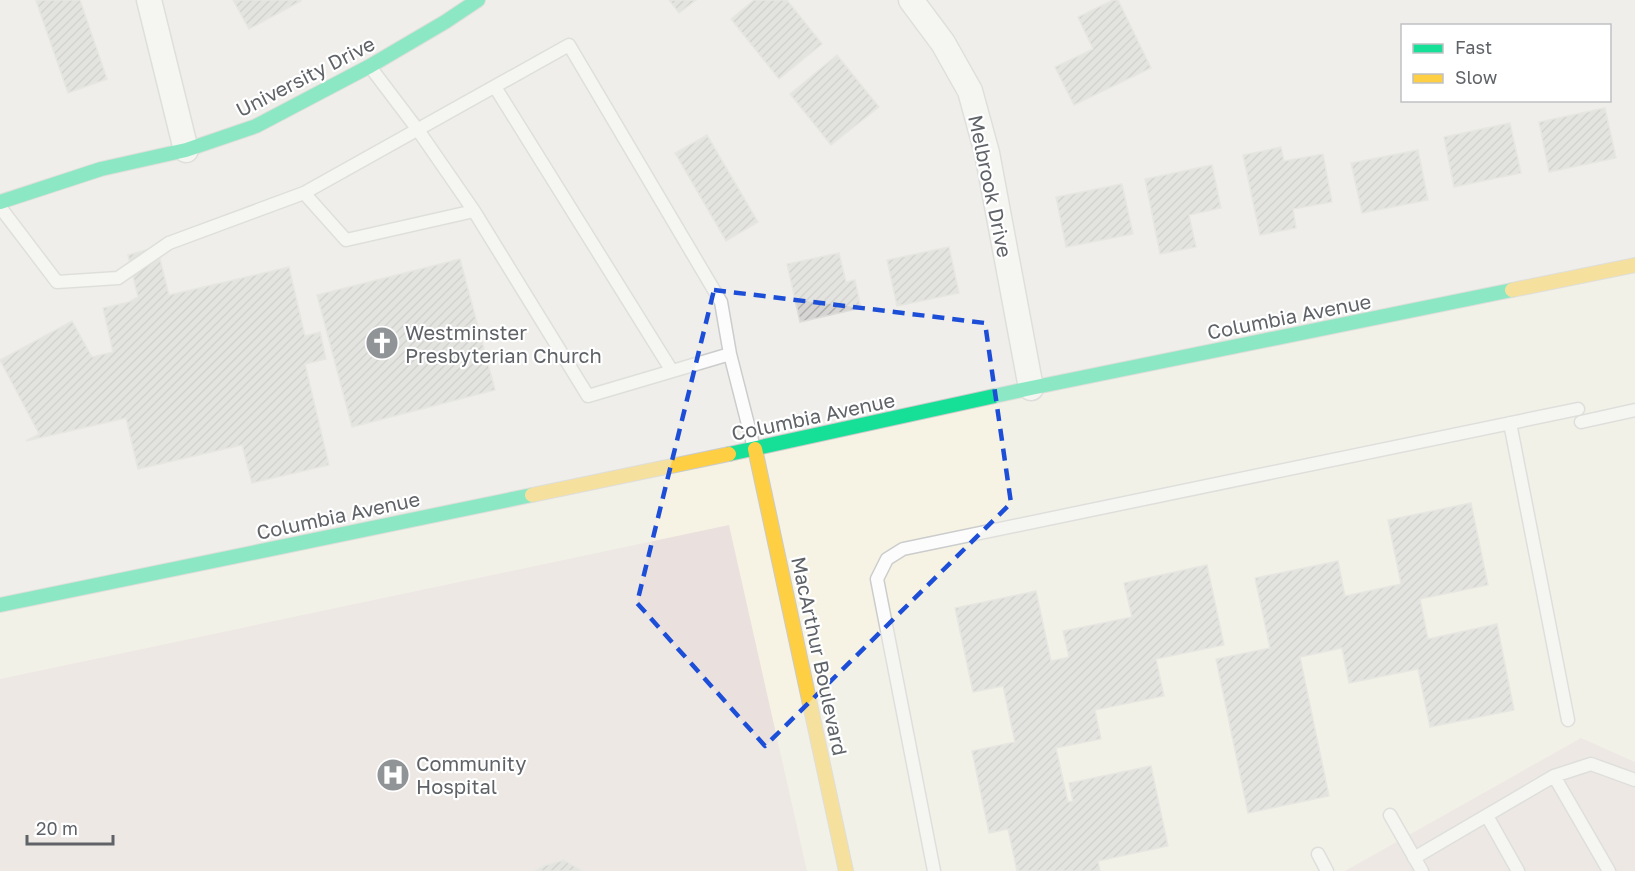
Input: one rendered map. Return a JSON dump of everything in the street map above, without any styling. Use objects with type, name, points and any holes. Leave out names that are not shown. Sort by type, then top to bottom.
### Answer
[{"type":"street","points":[[149,0],[186,150]]},
{"type":"street","name":"University Drive","points":[[0,202],[101,169],[186,150],[256,126],[370,66],[478,0]]},
{"type":"street","name":"Melbrook Drive","points":[[911,0],[943,43],[970,90],[987,153],[1031,388]]},
{"type":"street","name":"Columbia Avenue","points":[[0,605],[754,449],[1031,388],[1635,266]]},
{"type":"street","name":"MacArthur Boulevard","points":[[754,449],[846,871]]},
{"type":"lane","points":[[0,207],[57,282],[118,278],[169,243],[304,193],[569,45],[722,302],[730,354],[754,449]]},
{"type":"lane","points":[[370,66],[474,211],[588,396],[730,354]]},
{"type":"lane","points":[[495,87],[672,371]]},
{"type":"lane","points":[[304,193],[346,240],[474,211]]},
{"type":"lane","points":[[934,871],[877,579],[887,559],[903,549],[1510,423],[1635,410]]},
{"type":"lane","points":[[1510,423],[1568,720]]},
{"type":"lane","points":[[1414,858],[1554,776],[1591,765],[1635,780]]},
{"type":"lane","points":[[1554,776],[1609,871]]},
{"type":"lane","points":[[1390,815],[1422,871]]},
{"type":"lane","points":[[1487,816],[1518,871]]},
{"type":"lane","points":[[1318,854],[1328,871]]},
{"type":"highlighted area","points":[[714,290],[985,323],[1011,503],[765,746],[637,603]]},
{"type":"shaded area","points":[[1635,268],[1635,871],[0,871],[0,612]]},
{"type":"shaded area","name":"Community Hospital","points":[[729,525],[807,871],[0,871],[0,679]]},
{"type":"shaded area","points":[[1581,738],[1635,762],[1635,871],[1345,871]]},
{"type":"building","points":[[80,0],[107,79],[68,93],[36,1]]},
{"type":"building","points":[[233,0],[301,0],[301,1],[249,29]]},
{"type":"building","points":[[669,0],[696,0],[679,13]]},
{"type":"building","points":[[754,0],[787,0],[822,44],[779,79],[731,19]]},
{"type":"building","points":[[1113,0],[1118,0],[1151,68],[1074,105],[1055,67],[1093,49],[1078,17]]},
{"type":"building","points":[[837,55],[879,107],[831,145],[790,94]]},
{"type":"building","points":[[1605,108],[1616,158],[1549,172],[1539,122]]},
{"type":"building","points":[[1510,123],[1521,173],[1454,187],[1444,137]]},
{"type":"building","points":[[707,135],[758,222],[726,241],[675,153]]},
{"type":"building","points":[[1281,147],[1284,161],[1323,154],[1332,202],[1293,209],[1296,228],[1260,235],[1243,155]]},
{"type":"building","points":[[1418,150],[1428,200],[1362,213],[1351,163]]},
{"type":"building","points":[[1212,165],[1221,208],[1189,215],[1196,247],[1160,254],[1145,179]]},
{"type":"building","points":[[1122,184],[1133,234],[1066,247],[1056,197]]},
{"type":"building","points":[[157,247],[169,295],[289,267],[305,336],[320,332],[326,359],[305,364],[329,465],[252,483],[242,445],[138,469],[126,418],[26,441],[39,434],[0,360],[72,321],[92,357],[113,352],[103,308],[129,302],[138,297],[128,255]]},
{"type":"building","points":[[949,247],[959,293],[897,306],[887,260]]},
{"type":"building","points":[[839,253],[846,282],[855,280],[861,308],[800,322],[787,264]]},
{"type":"building","points":[[460,259],[495,390],[352,427],[317,295]]},
{"type":"building","points":[[1471,503],[1488,585],[1420,599],[1428,639],[1497,624],[1514,710],[1430,727],[1418,669],[1349,683],[1342,648],[1300,657],[1329,796],[1248,813],[1216,659],[1270,648],[1255,578],[1338,561],[1345,596],[1401,584],[1388,520]]},
{"type":"building","points":[[1207,565],[1224,645],[1156,659],[1164,696],[1095,710],[1101,739],[1056,748],[1068,802],[1073,801],[1069,783],[1151,766],[1168,846],[1098,861],[1100,871],[1017,871],[1008,829],[989,833],[972,751],[1015,742],[1003,686],[973,692],[955,608],[1036,591],[1051,661],[1069,657],[1063,631],[1132,617],[1124,583]]},
{"type":"building","points":[[564,860],[582,871],[535,871],[543,866]]},
{"type":"traffic: fast","points":[[0,202],[101,169],[186,150],[256,126],[370,66],[478,0]]},
{"type":"traffic: fast","points":[[729,454],[1031,388],[1512,290]]},
{"type":"traffic: fast","points":[[0,605],[532,495]]},
{"type":"traffic: slow","points":[[1512,290],[1635,265]]},
{"type":"traffic: slow","points":[[755,449],[846,871]]},
{"type":"traffic: slow","points":[[532,495],[729,454]]},
{"type":"place","name":"Westminster Presbyterian Church","points":[[382,343]]},
{"type":"place","name":"Community Hospital","points":[[393,775]]}]
